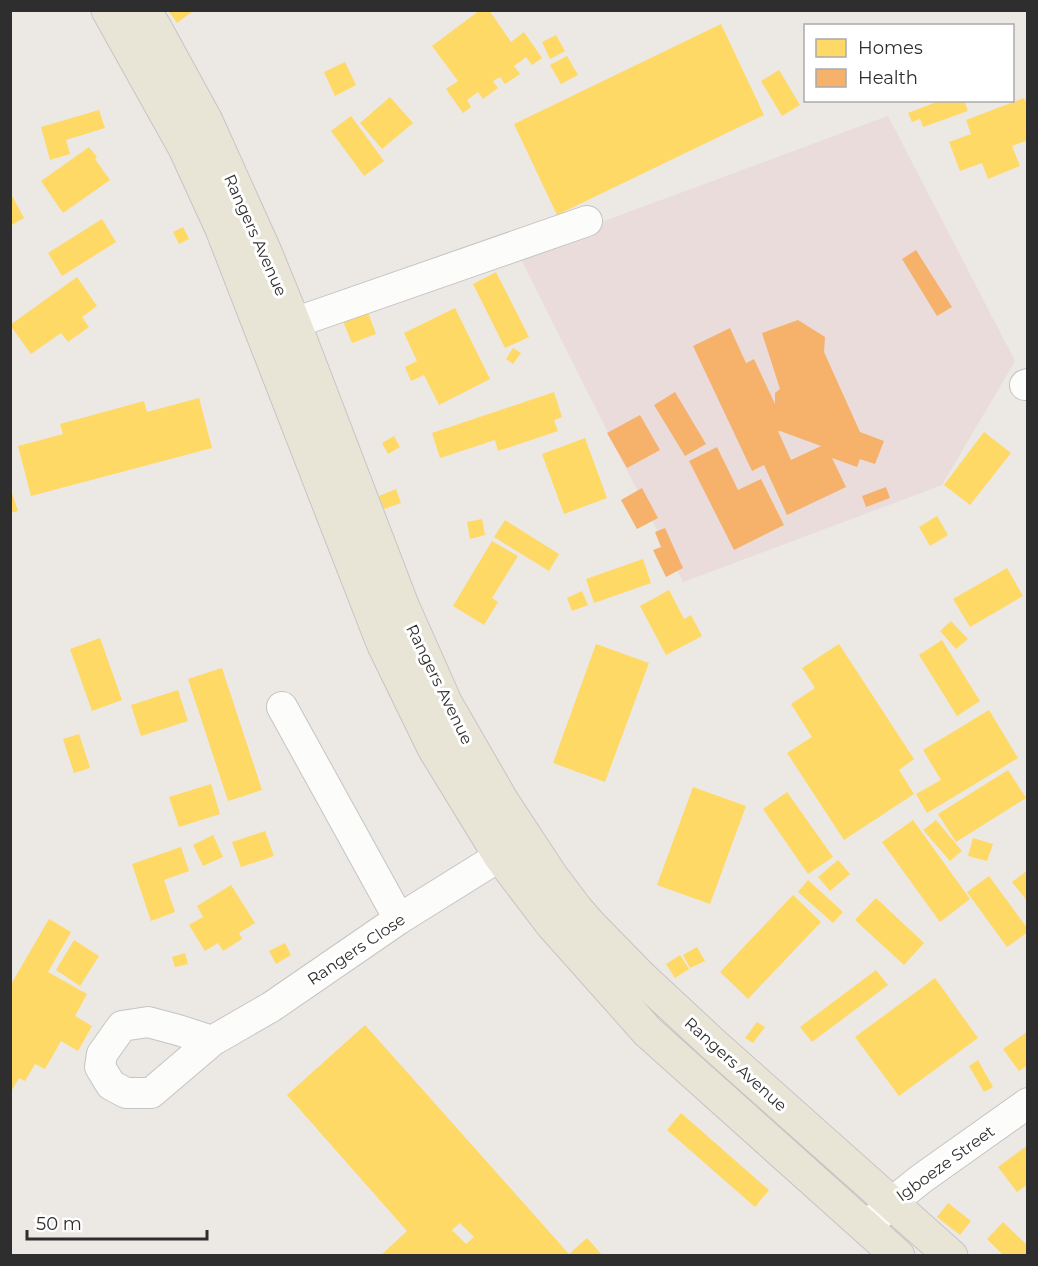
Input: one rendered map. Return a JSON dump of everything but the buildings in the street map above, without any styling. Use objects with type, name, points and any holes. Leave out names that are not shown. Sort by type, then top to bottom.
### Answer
[{"type":"main road","name":"Rangers Avenue","points":[[108,10],[185,148],[222,229],[383,643],[434,748],[500,856],[551,923],[648,1032],[898,1256]]},
{"type":"main road","name":"Rangers Avenue","points":[[143,10],[206,121],[266,252],[402,605],[446,704],[502,801],[538,856],[584,918],[641,977],[951,1256]]},
{"type":"street","points":[[294,323],[587,221]]},
{"type":"street","points":[[282,707],[399,919]]},
{"type":"street","name":"Rangers Close","points":[[212,1041],[271,1007],[399,919],[500,856]]},
{"type":"street","name":"Igboeze Street","points":[[866,1228],[891,1203],[921,1179],[1028,1103]]},
{"type":"shaded area","points":[[888,116],[1015,361],[942,485],[683,582],[518,253]]}]
